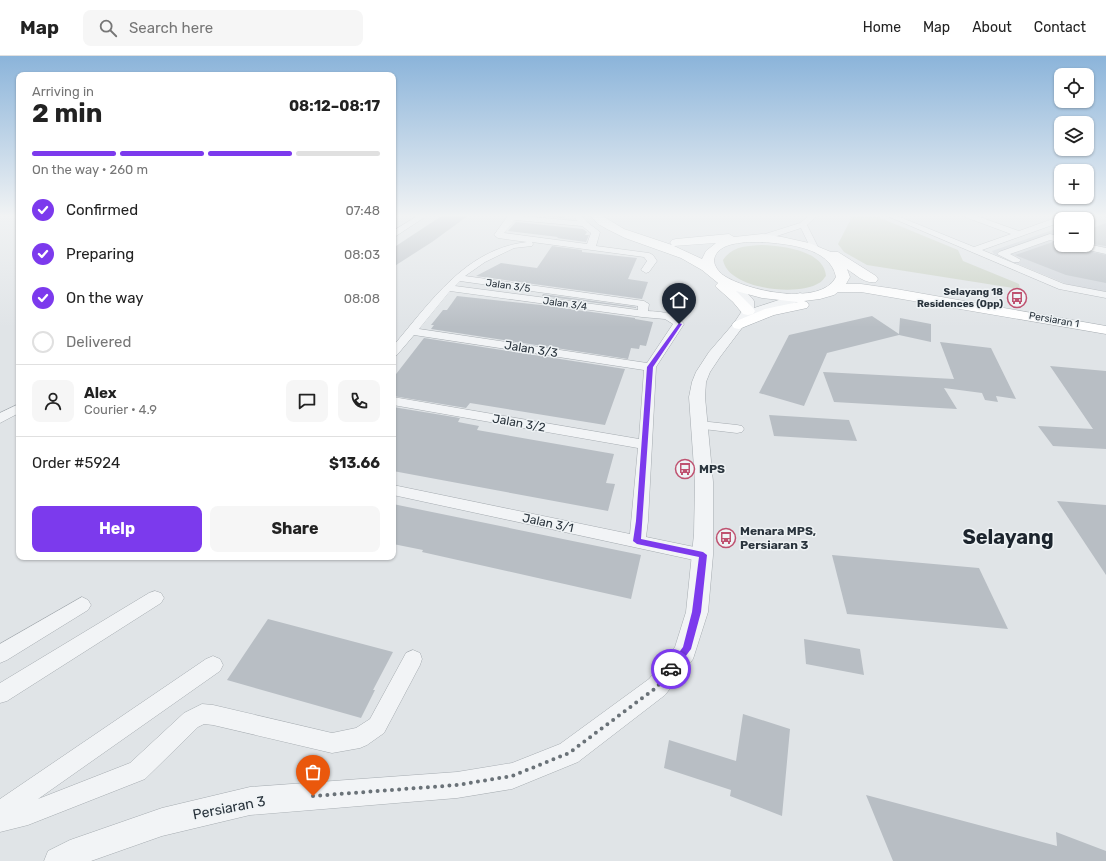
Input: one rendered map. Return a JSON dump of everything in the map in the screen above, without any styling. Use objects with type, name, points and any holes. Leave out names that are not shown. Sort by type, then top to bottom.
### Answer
[{"type":"main road","points":[[683,253],[738,298],[743,318],[858,293],[886,291]]},
{"type":"main road","points":[[685,253],[731,285],[764,295],[800,297],[826,292],[836,288],[843,277],[840,268],[823,253]]},
{"type":"main road","points":[[711,253],[708,256],[708,264],[712,272]]},
{"type":"main road","points":[[826,253],[871,279]]},
{"type":"main road","name":"Persiaran 1","points":[[840,268],[871,279],[1106,321]]},
{"type":"main road","name":"Persiaran 1","points":[[836,288],[886,291],[1106,330]]},
{"type":"street","points":[[396,350],[464,271],[498,253]]},
{"type":"street","points":[[635,253],[646,254],[650,257],[652,261],[646,270]]},
{"type":"street","points":[[980,253],[1062,287],[1106,295]]},
{"type":"street","points":[[1006,253],[1002,254],[1065,281],[1106,288]]},
{"type":"street","name":"Jalan 3/5","points":[[457,278],[644,304],[642,314]]},
{"type":"street","points":[[731,285],[748,301],[743,318]]},
{"type":"street","name":"Jalan 3/4","points":[[448,288],[670,317],[676,320],[679,324],[650,367]]},
{"type":"street","name":"Persiaran 3","points":[[58,861],[70,854],[162,822],[250,801],[457,785],[512,776],[569,753],[657,687],[685,652],[697,612],[703,555],[704,482],[697,397],[701,377],[714,355],[743,318],[766,308],[800,297]]},
{"type":"street","name":"Jalan 3/3","points":[[412,331],[650,367]]},
{"type":"street","points":[[637,541],[650,367]]},
{"type":"street","name":"Jalan 3/2","points":[[396,402],[644,445]]},
{"type":"street","points":[[0,419],[16,410]]},
{"type":"street","points":[[700,425],[737,429]]},
{"type":"street","name":"Jalan 3/1","points":[[396,491],[703,555]]},
{"type":"street","points":[[0,694],[155,598]]},
{"type":"street","points":[[0,654],[82,605]]},
{"type":"street","points":[[0,821],[28,814],[137,771],[191,720],[202,714],[213,715],[332,743],[360,738],[377,726],[413,659]]},
{"type":"street","points":[[0,812],[213,665]]},
{"type":"shaded area","points":[[730,253],[805,253],[818,260],[823,267],[826,276],[822,281],[809,287],[781,290],[765,288],[750,284],[737,278],[728,270],[723,260]]},
{"type":"shaded area","points":[[845,253],[959,253],[963,261],[1019,284],[1020,289],[867,265]]},
{"type":"shaded area","points":[[993,253],[1106,253],[1106,292],[1071,286]]},
{"type":"building","points":[[396,253],[416,253],[396,265]]},
{"type":"building","points":[[548,253],[587,253],[637,258],[628,279],[648,282],[642,299],[476,276],[501,263],[537,268]]},
{"type":"building","points":[[1022,253],[1094,253],[1106,255],[1106,283],[1066,275],[1015,255]]},
{"type":"building","points":[[543,294],[636,307],[636,308],[542,296]]},
{"type":"building","points":[[457,296],[541,305],[635,318],[653,322],[646,346],[640,345],[639,349],[631,348],[628,359],[431,329],[434,325],[431,325],[443,310],[447,310]]},
{"type":"building","points":[[872,316],[899,334],[900,318],[931,324],[931,342],[899,335],[827,353],[804,406],[759,393],[789,335]]},
{"type":"building","points":[[424,338],[625,369],[605,425],[470,403],[466,408],[396,396],[396,374]]},
{"type":"building","points":[[940,342],[991,348],[1016,399],[996,396],[998,402],[985,400],[982,393],[944,388],[957,409],[834,402],[823,372],[954,379]]},
{"type":"building","points":[[1050,366],[1106,371],[1106,449],[1053,446],[1038,426],[1093,429]]},
{"type":"building","points":[[396,407],[460,418],[458,422],[479,426],[477,430],[614,454],[606,483],[615,484],[608,511],[396,472]]},
{"type":"building","points":[[769,415],[849,420],[857,441],[774,436]]},
{"type":"building","points":[[1057,501],[1106,505],[1106,575]]},
{"type":"building","points":[[396,505],[641,555],[631,599],[422,552],[423,550],[396,545]]},
{"type":"building","points":[[832,555],[979,568],[1008,629],[847,614]]},
{"type":"building","points":[[268,619],[393,652],[373,690],[375,690],[361,718],[227,680]]},
{"type":"building","points":[[804,639],[860,649],[864,675],[806,664]]},
{"type":"building","points":[[743,714],[790,729],[782,816],[730,796],[731,790],[664,768],[669,740],[736,761]]},
{"type":"building","points":[[866,795],[1057,846],[1056,832],[1106,851],[1106,861],[893,861]]},
{"type":"way so far","points":[[313,796],[457,785],[512,776],[569,753],[657,687],[671,669]]},
{"type":"place","name":"Selayang 18 Residences (Opp)","points":[[1017,298]]},
{"type":"place","name":"MPS","points":[[685,469]]},
{"type":"place","name":"Menara MPS, Persiaran 3","points":[[726,538]]},
{"type":"district","name":"Selayang","points":[[1008,537]]},
{"type":"route","points":[[671,669],[685,652],[697,612],[703,555],[661,548],[637,541],[640,521],[650,367],[679,324]]}]
